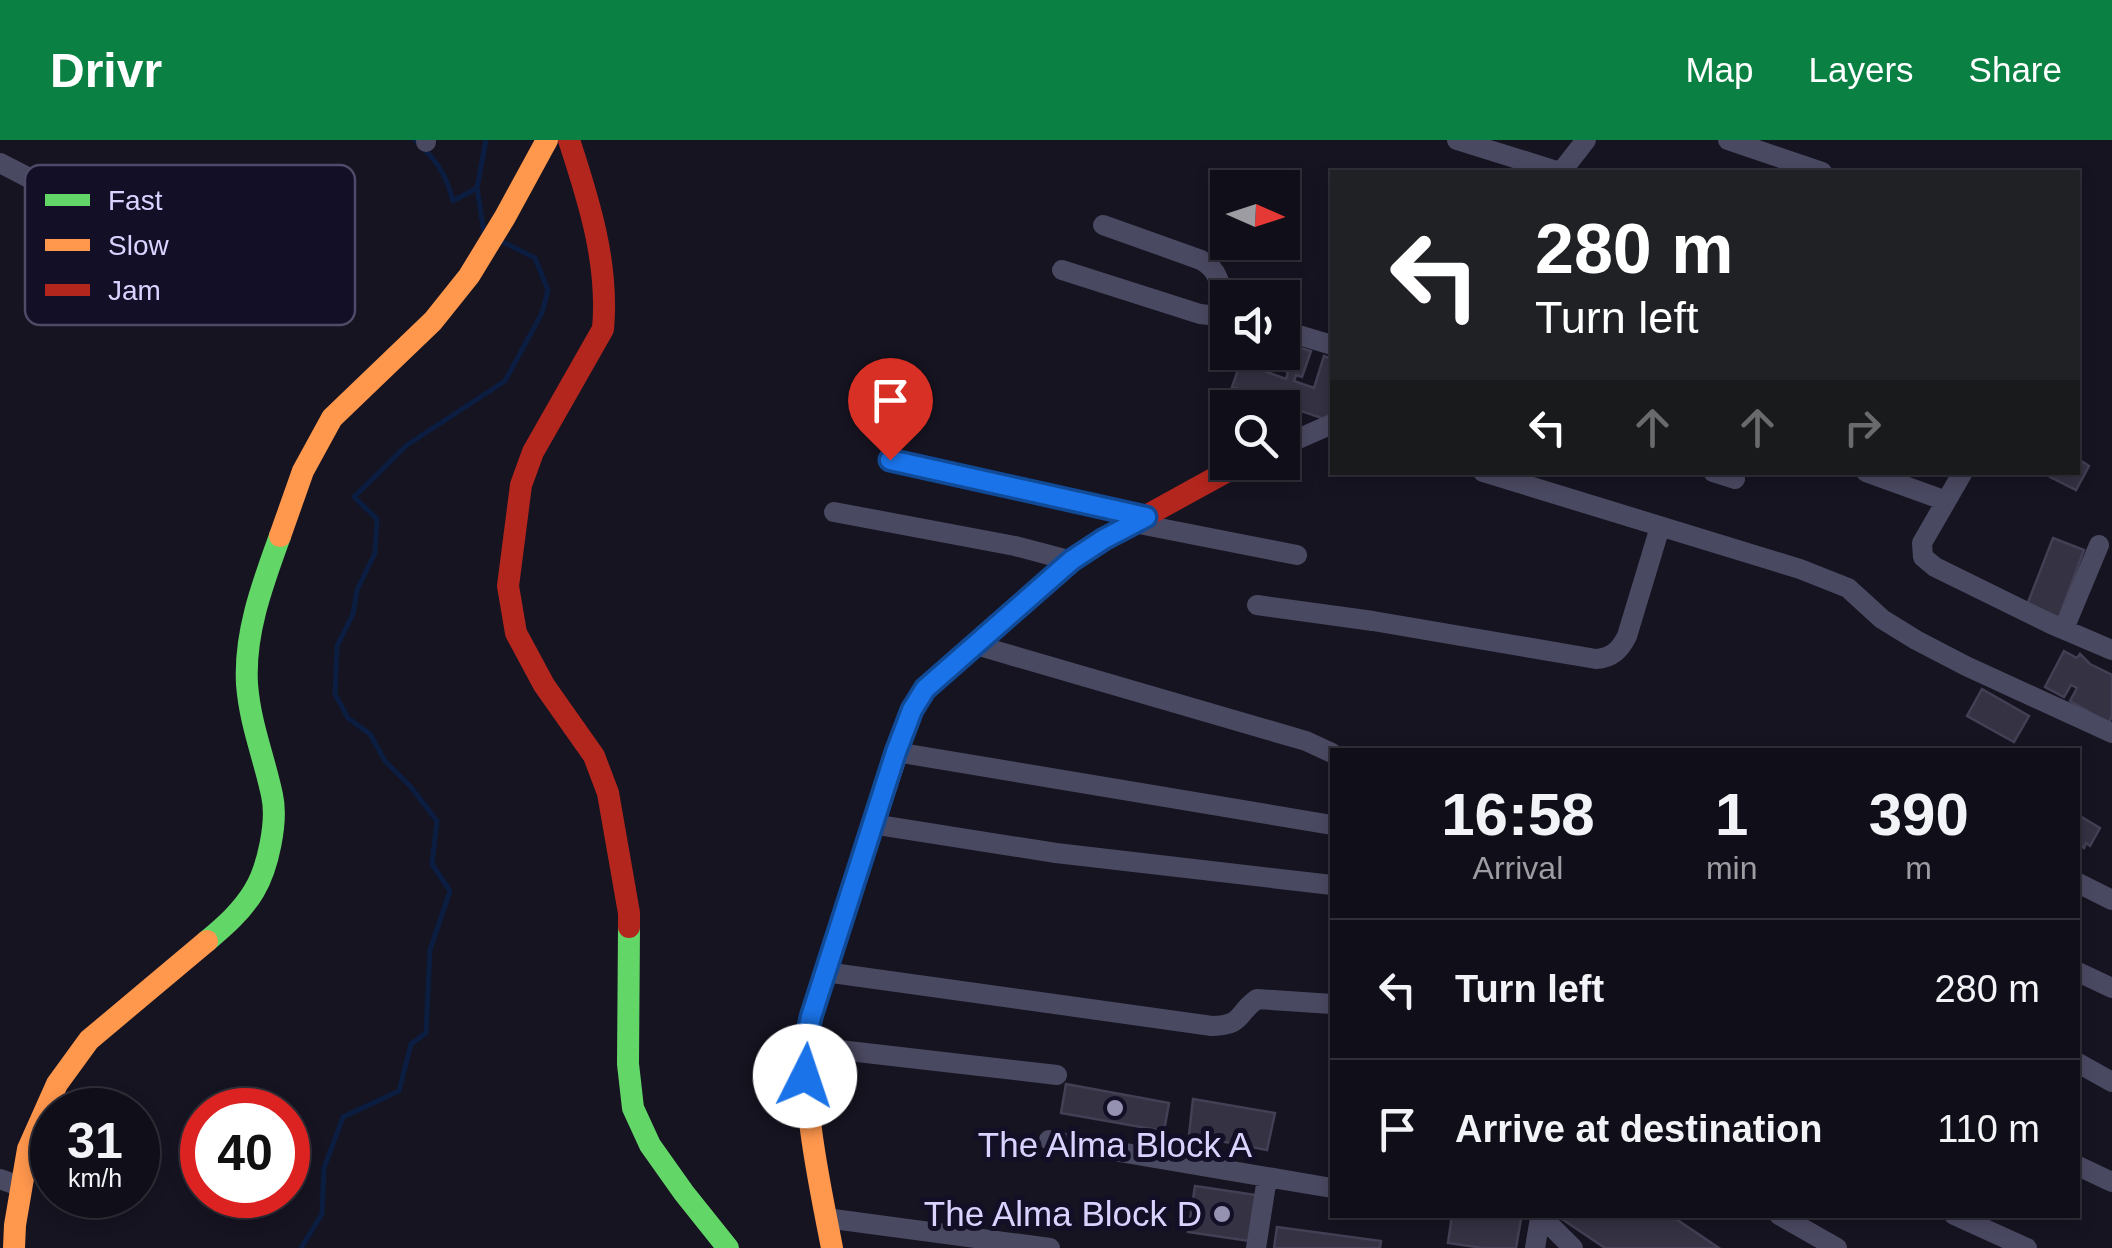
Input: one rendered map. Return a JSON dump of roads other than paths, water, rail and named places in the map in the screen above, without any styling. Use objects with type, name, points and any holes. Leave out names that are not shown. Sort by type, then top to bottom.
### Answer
[{"type":"street","points":[[14,1248],[11,1183],[57,1084],[90,1040],[232,921],[256,889],[272,840],[273,798],[252,721],[247,683],[249,632],[303,471],[332,418],[432,322],[469,276],[547,140]]},
{"type":"street","points":[[569,140],[597,243],[606,286],[606,310],[603,329],[533,452],[521,485],[508,586],[516,633],[544,685],[594,756],[608,793],[629,912],[628,1064],[633,1108],[650,1145],[728,1248]]},
{"type":"street","points":[[1457,140],[1554,170]]},
{"type":"street","points":[[1562,170],[1586,140]]},
{"type":"street","points":[[1728,140],[1816,170]]},
{"type":"street","points":[[0,163],[25,176]]},
{"type":"street","points":[[1103,225],[1212,266],[1218,280]]},
{"type":"street","points":[[1062,270],[1210,315]]},
{"type":"street","points":[[1300,336],[1330,345]]},
{"type":"street","points":[[1300,438],[1330,425]]},
{"type":"street","points":[[890,460],[1297,555]]},
{"type":"street","points":[[1493,475],[1800,568],[1848,588],[1882,619],[1916,640],[2112,733]]},
{"type":"street","points":[[1722,475],[1735,479]]},
{"type":"street","points":[[1874,475],[1946,501]]},
{"type":"street","points":[[1962,475],[1922,543],[1923,557],[1934,567],[2112,650]]},
{"type":"street","points":[[832,1248],[805,1106],[805,1046],[872,824],[912,710],[925,689],[1072,560],[1212,480]]},
{"type":"street","points":[[834,512],[1072,560]]},
{"type":"street","points":[[1257,605],[1606,659],[1621,647],[1626,636],[1660,527]]},
{"type":"street","points":[[2064,630],[2099,545]]},
{"type":"street","points":[[976,645],[1306,741],[1330,752]]},
{"type":"street","points":[[896,752],[1330,824]]},
{"type":"street","points":[[872,824],[1056,853],[1330,886]]},
{"type":"street","points":[[2080,884],[2112,900]]},
{"type":"street","points":[[825,972],[1212,1026],[1235,1022],[1257,1000],[1330,1004]]},
{"type":"street","points":[[2080,973],[2112,988]]},
{"type":"street","points":[[805,1046],[1056,1075]]},
{"type":"street","points":[[2080,1064],[2112,1082]]},
{"type":"street","points":[[1049,1140],[1330,1188]]},
{"type":"street","points":[[2080,1167],[2112,1182]]},
{"type":"street","points":[[1256,1248],[1267,1178]]},
{"type":"street","points":[[826,1218],[1050,1248]]},
{"type":"street","points":[[1784,1218],[1838,1248]]},
{"type":"street","points":[[1961,1218],[2026,1248]]},
{"type":"street","points":[[1536,1248],[1539,1224],[1553,1228],[1573,1248]]},
{"type":"waterway","points":[[415,140],[439,168],[453,201],[477,188],[484,233]]},
{"type":"waterway","points":[[477,188],[486,140]]},
{"type":"waterway","points":[[301,1248],[322,1214],[324,1168],[343,1117],[399,1091],[411,1044],[426,1033],[430,950],[450,891],[432,864],[437,821],[385,761],[370,734],[348,718],[335,694],[337,646],[375,553],[377,519],[354,497],[407,445],[505,381],[542,313],[548,290],[535,258],[503,242]]},
{"type":"place","name":"The Alma Block A","points":[[1115,1108]]},
{"type":"place","name":"The Alma Block D","points":[[1222,1214]]}]
